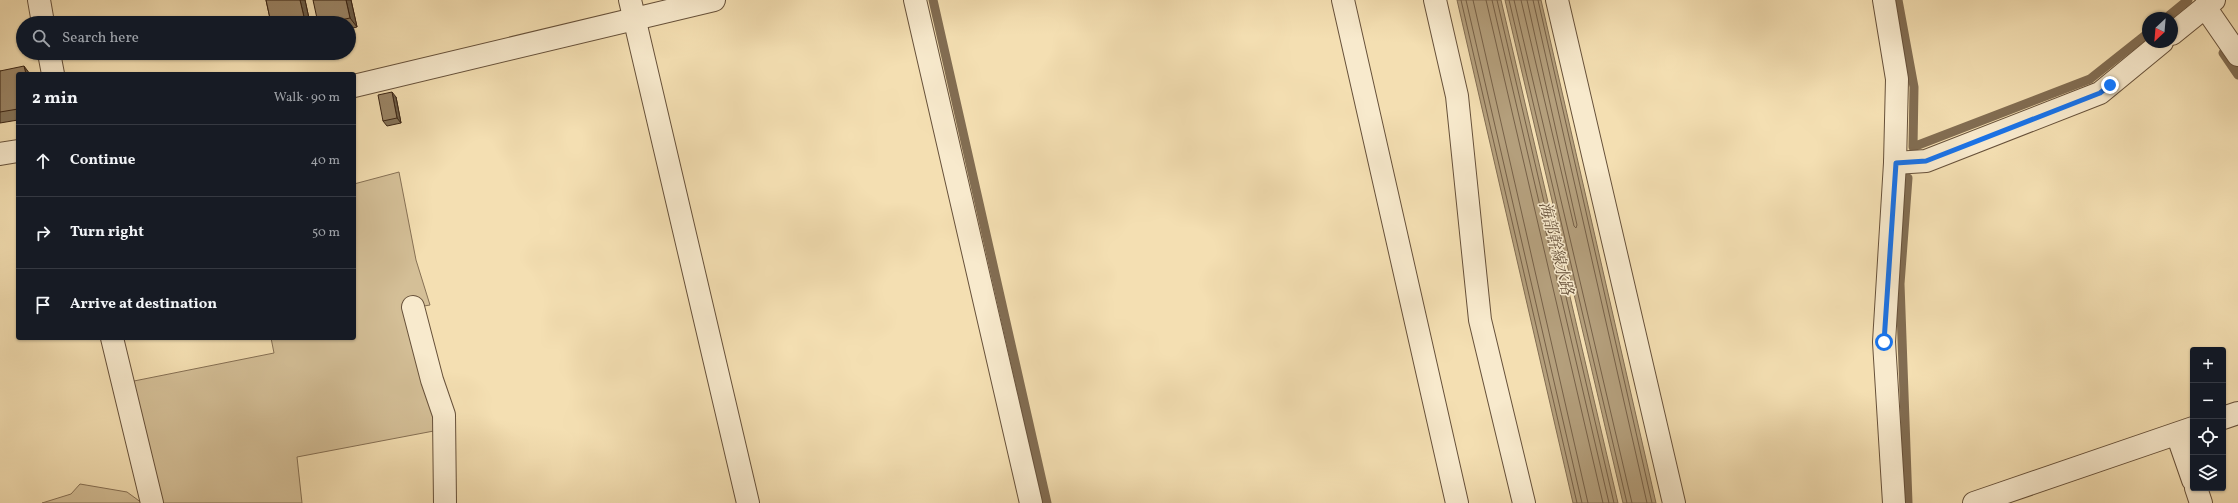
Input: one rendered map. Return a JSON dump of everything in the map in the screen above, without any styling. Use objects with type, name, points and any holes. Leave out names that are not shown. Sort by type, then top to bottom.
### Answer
[{"type":"street","points":[[39,0],[42,16]]},
{"type":"street","points":[[356,85],[633,10],[714,0]]},
{"type":"street","points":[[915,0],[1031,503]]},
{"type":"street","points":[[1343,0],[1457,503]]},
{"type":"street","points":[[1435,0],[1457,96],[1480,320],[1524,503]]},
{"type":"street","points":[[1557,0],[1674,503]]},
{"type":"street","points":[[1884,0],[1897,78],[1896,163],[1884,342],[1894,503]]},
{"type":"street","points":[[2178,29],[2209,4],[2238,55]]},
{"type":"street","points":[[633,10],[748,503]]},
{"type":"street","points":[[1896,163],[1926,161],[2100,93],[2155,48]]},
{"type":"street","points":[[50,60],[53,72]]},
{"type":"street","points":[[0,154],[16,151]]},
{"type":"street","points":[[413,307],[432,380],[444,415],[445,503]]},
{"type":"street","points":[[112,340],[152,503]]},
{"type":"street","points":[[2226,417],[2238,413]]},
{"type":"street","points":[[1974,503],[2185,431],[2190,462]]},
{"type":"street","points":[[2197,491],[2201,503]]},
{"type":"shaded area","points":[[399,172],[416,260],[430,305],[406,309],[439,430],[297,457],[302,503],[159,503],[129,382],[274,353],[271,340],[356,340],[356,183]]},
{"type":"shaded area","points":[[80,484],[127,492],[142,503],[42,503],[71,494]]},
{"type":"water","name":"海部幹線水路","points":[[1457,0],[1501,0],[1618,503],[1573,503]]},
{"type":"water","points":[[1505,0],[1541,0],[1656,503],[1623,503]]},
{"type":"building","points":[[266,0],[300,0],[304,16],[269,16]]},
{"type":"building","points":[[313,0],[346,0],[350,16],[316,16]]},
{"type":"building","points":[[24,66],[26,72],[16,72],[16,109],[0,112],[0,71]]},
{"type":"building","points":[[392,92],[397,118],[383,121],[378,95]]},
{"type":"waterway","points":[[933,0],[1047,503]]},
{"type":"waterway","points":[[1898,0],[1914,87],[1913,147],[2090,79],[2142,38]]},
{"type":"waterway","points":[[2173,12],[2188,0]]},
{"type":"waterway","points":[[2223,53],[2238,75]]},
{"type":"waterway","points":[[1908,178],[1900,284],[1908,503]]},
{"type":"route","points":[[1884,342],[1896,163],[1926,161],[2100,93],[2110,85]]}]
